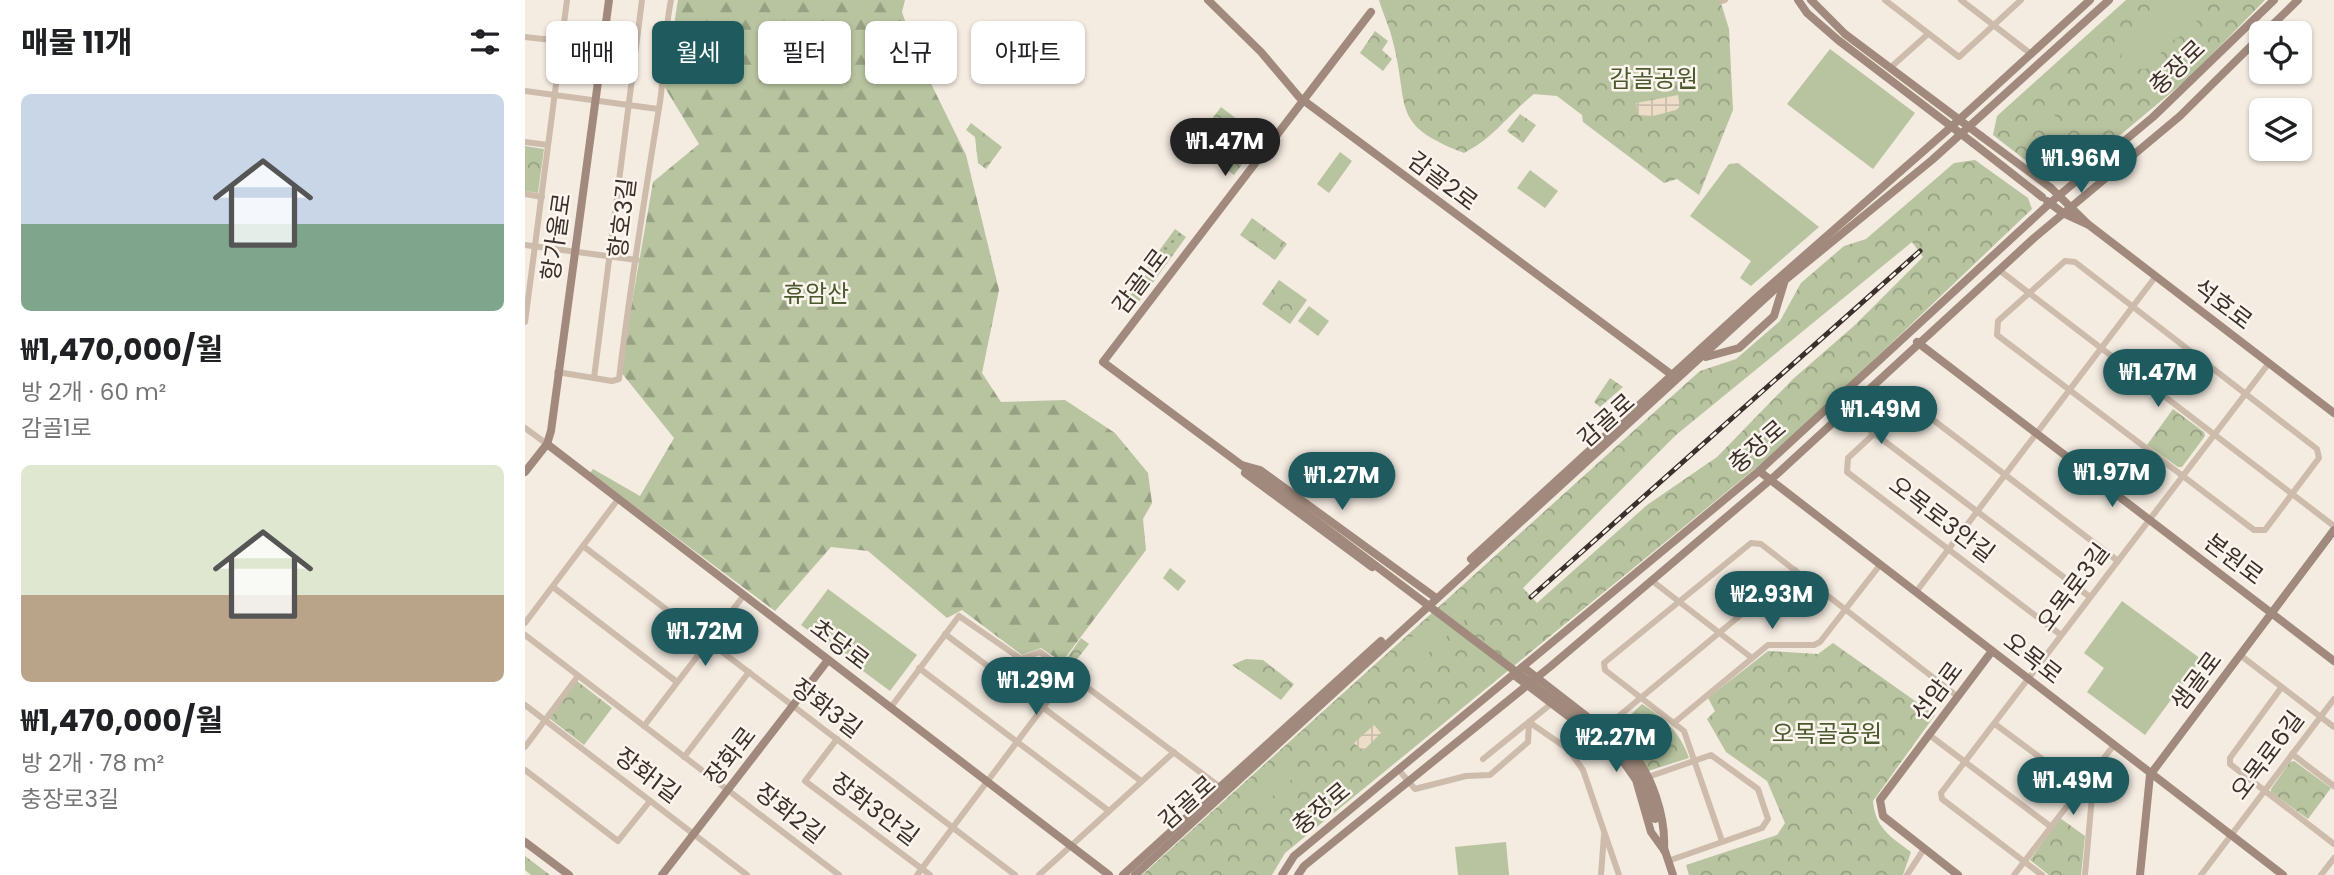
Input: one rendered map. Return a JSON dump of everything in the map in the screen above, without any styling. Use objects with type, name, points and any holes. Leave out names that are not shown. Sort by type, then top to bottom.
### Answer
[{"type":"street","points":[[563,21],[566,0]]},
{"type":"street","name":"항가울로","points":[[547,444],[609,0]]},
{"type":"street","points":[[594,378],[631,105],[642,0]]},
{"type":"street","name":"항호3길","points":[[557,372],[613,381],[619,379],[637,260],[645,181],[659,109],[665,27],[671,0]]},
{"type":"street","name":"감골2로","points":[[1208,0],[1261,52],[1303,99],[1672,375]]},
{"type":"street","points":[[1798,0],[1807,13],[1838,40],[1960,134]]},
{"type":"street","points":[[1811,0],[1845,34],[1968,126]]},
{"type":"street","points":[[1885,0],[1959,57],[2021,0]]},
{"type":"street","name":"감골로","points":[[1434,597],[1821,239],[1960,120],[2089,0]]},
{"type":"street","name":"감골로","points":[[1123,875],[1703,358],[1784,281],[1960,134],[2109,0]]},
{"type":"street","name":"충장로","points":[[1282,875],[1294,856],[1759,471],[1910,335],[2050,203],[2153,117],[2274,0]]},
{"type":"street","name":"충장로","points":[[2277,21],[2298,0]]},
{"type":"street","points":[[1963,1],[2031,54]]},
{"type":"street","name":"감골1로","points":[[1371,12],[1103,362],[1622,752],[1641,776],[1664,850]]},
{"type":"street","points":[[1890,68],[1928,34]]},
{"type":"street","points":[[525,37],[546,39]]},
{"type":"street","name":"충장로","points":[[1297,875],[1304,866],[1769,480],[2063,213],[2180,116],[2249,49]]},
{"type":"street","points":[[525,323],[556,84]]},
{"type":"street","points":[[525,91],[659,109]]},
{"type":"street","name":"석호로","points":[[1968,126],[2052,188],[2089,225],[2334,413]]},
{"type":"street","name":"석호로","points":[[1960,134],[2063,213],[2089,225]]},
{"type":"street","points":[[525,142],[548,145]]},
{"type":"street","points":[[525,194],[542,197]]},
{"type":"street","points":[[525,245],[637,260]]},
{"type":"street","points":[[2065,261],[2075,262],[2317,449],[2319,458],[2265,530],[2254,530],[1997,334],[1998,321],[2028,293],[2065,261]]},
{"type":"street","points":[[1999,270],[2334,528]]},
{"type":"street","points":[[1916,592],[2156,276]]},
{"type":"street","points":[[1703,358],[1739,348],[1774,316],[1784,281]]},
{"type":"street","name":"본원로","points":[[1910,335],[2334,661]]},
{"type":"street","name":"오목로3길","points":[[2024,861],[1942,799],[1941,793],[2269,362]]},
{"type":"street","name":"오목로3안길","points":[[2061,635],[1847,472],[1848,458],[1904,406],[1915,406],[2117,561]]},
{"type":"street","points":[[1846,412],[2090,597]]},
{"type":"street","points":[[525,428],[547,444],[525,472]]},
{"type":"street","name":"초당로","points":[[547,444],[1109,875]]},
{"type":"street","points":[[1236,463],[1260,470],[1434,597]]},
{"type":"street","points":[[1236,463],[1251,480],[1424,605]]},
{"type":"street","name":"오목로","points":[[1759,471],[2283,875]]},
{"type":"street","points":[[525,623],[619,498]]},
{"type":"street","name":"샘골로","points":[[2150,775],[2334,528]]},
{"type":"street","points":[[1722,841],[1684,731],[1605,670],[1604,663],[1751,543],[1761,544],[1957,696]]},
{"type":"street","name":"장화3길","points":[[583,546],[1015,875]]},
{"type":"street","points":[[1675,722],[1768,645],[1814,645],[1880,565]]},
{"type":"street","points":[[1602,730],[1639,696],[1795,570]]},
{"type":"street","points":[[1651,580],[1752,658]]},
{"type":"street","points":[[552,587],[677,682]]},
{"type":"street","points":[[644,726],[744,594]]},
{"type":"street","name":"감골로","points":[[1135,875],[1424,605]]},
{"type":"street","points":[[891,707],[960,616],[1021,659],[1040,652],[1220,787]]},
{"type":"street","points":[[945,634],[1141,780]]},
{"type":"street","name":"장화2길","points":[[525,635],[839,875]]},
{"type":"street","name":"선암로","points":[[1958,875],[1883,816],[1880,800],[1992,651]]},
{"type":"street","points":[[2240,655],[2334,727]]},
{"type":"street","name":"장화로","points":[[662,875],[828,660]]},
{"type":"street","points":[[1523,667],[1630,750],[1648,777],[1665,834],[1664,850]]},
{"type":"street","points":[[919,668],[1109,811]]},
{"type":"street","points":[[684,757],[749,672]]},
{"type":"street","points":[[917,875],[1068,674]]},
{"type":"street","points":[[1514,675],[1618,754],[1628,766],[1636,780],[1651,832],[1664,850],[1673,875]]},
{"type":"street","points":[[525,747],[578,676]]},
{"type":"street","points":[[2281,688],[2230,758],[2230,764],[2334,844]]},
{"type":"street","name":"오목로6길","points":[[2201,875],[2334,699]]},
{"type":"street","points":[[1483,759],[1551,704]]},
{"type":"street","name":"장화1길","points":[[525,705],[747,875]]},
{"type":"street","points":[[1398,769],[1415,789],[1466,776],[1490,775],[1528,742],[1529,722]]},
{"type":"street","points":[[1529,722],[1568,750],[1583,770],[1619,875]]},
{"type":"street","points":[[1995,724],[2094,801],[2085,875]]},
{"type":"street","points":[[1928,734],[2050,826]]},
{"type":"street","name":"장화3안길","points":[[837,740],[805,781],[930,875]]},
{"type":"street","points":[[2014,875],[2113,745]]},
{"type":"street","points":[[1039,875],[1174,751]]},
{"type":"street","points":[[2292,754],[2334,786]]},
{"type":"street","points":[[1648,777],[1711,755],[1758,789],[1767,824],[1668,861]]},
{"type":"street","points":[[525,770],[618,841],[650,801]]},
{"type":"street","points":[[2140,875],[2150,775]]},
{"type":"street","points":[[1601,875],[1604,833]]},
{"type":"street","points":[[525,842],[569,875]]},
{"type":"street","points":[[1907,875],[1924,849]]},
{"type":"street","points":[[2321,875],[2334,858]]},
{"type":"street","points":[[2024,861],[2042,875]]},
{"type":"street","points":[[730,875],[736,867]]},
{"type":"green space","name":"휴암산","points":[[678,0],[905,0],[902,12],[905,21],[865,21],[865,84],[931,84],[966,155],[999,290],[982,373],[1001,402],[1065,400],[1115,433],[1148,473],[1152,503],[1143,519],[1146,550],[1062,662],[1041,648],[1022,655],[962,610],[947,618],[868,551],[831,547],[775,611],[590,473],[593,469],[640,496],[674,438],[620,371],[653,182],[699,144],[664,84],[744,84],[744,21],[675,21]]},
{"type":"green space","name":"감골공원","points":[[1379,0],[1720,0],[1729,29],[1733,110],[1699,195],[1677,179],[1664,183],[1583,122],[1582,115],[1557,96],[1534,94],[1492,133],[1464,153],[1440,143],[1413,123],[1407,111],[1392,37]]},
{"type":"green space","points":[[2126,0],[2265,0],[2191,76],[2077,171],[2059,179],[2042,173],[1993,135],[1997,116]]},
{"type":"green space","points":[[2167,0],[2207,1],[2194,27],[2171,42],[2146,69],[2121,70],[2122,55],[2130,37],[2159,11]]},
{"type":"green space","points":[[1375,31],[1388,41],[1382,50],[1392,59],[1383,71],[1360,53]]},
{"type":"green space","points":[[1830,49],[1915,113],[1873,169],[1787,104]]},
{"type":"green space","points":[[1221,107],[1262,138],[1234,175],[1193,144]]},
{"type":"green space","points":[[2049,110],[2071,131],[2059,144],[2036,123]]},
{"type":"green space","points":[[1520,114],[1536,125],[1523,143],[1507,131]]},
{"type":"green space","points":[[971,123],[1002,147],[986,169],[978,163],[975,137],[966,130]]},
{"type":"green space","points":[[525,146],[544,149],[538,193],[525,191]]},
{"type":"green space","points":[[1340,152],[1352,161],[1329,193],[1317,184]]},
{"type":"green space","points":[[1975,160],[2028,198],[2032,209],[1790,440],[1285,853],[1272,875],[1142,875],[1700,371],[1736,359],[1780,321],[1801,283],[1844,246],[1866,239],[1954,163]],"holes":[[[1912,242],[1923,257],[1855,325],[1793,379],[1717,457],[1647,505],[1537,603],[1523,588],[1676,435]]]},
{"type":"green space","points":[[1738,163],[1819,227],[1751,286],[1740,278],[1751,261],[1690,216],[1729,164]]},
{"type":"green space","points":[[1530,170],[1558,191],[1545,208],[1517,188]]},
{"type":"green space","points":[[1252,218],[1287,244],[1275,260],[1240,235]]},
{"type":"green space","points":[[1175,229],[1186,237],[1135,307],[1124,299]]},
{"type":"green space","points":[[1279,280],[1307,300],[1290,324],[1262,304]]},
{"type":"green space","points":[[1309,306],[1329,321],[1318,336],[1298,321]]},
{"type":"green space","points":[[1610,378],[1623,387],[1600,407],[1594,402]]},
{"type":"green space","points":[[2173,409],[2204,432],[2205,436],[2182,467],[2178,467],[2147,445]]},
{"type":"green space","points":[[1170,568],[1186,581],[1178,591],[1163,578]]},
{"type":"green space","points":[[828,589],[917,655],[890,691],[801,625]]},
{"type":"green space","points":[[1450,601],[1467,618],[1414,666],[1398,650]]},
{"type":"green space","points":[[2122,601],[2201,659],[2145,735],[2087,692],[2104,668],[2084,653]]},
{"type":"green space","points":[[1081,638],[1089,644],[1074,663],[1067,658]]},
{"type":"green space","name":"오목골공원","points":[[1833,643],[1935,715],[1873,801],[1881,825],[1911,852],[1903,875],[1689,875],[1686,865],[1777,835],[1785,823],[1767,781],[1726,752],[1707,719],[1715,711],[1708,698],[1768,651],[1818,654]]},
{"type":"green space","points":[[1246,659],[1263,660],[1294,684],[1281,700],[1232,665]]},
{"type":"green space","points":[[577,681],[612,708],[584,745],[549,718]]},
{"type":"green space","points":[[1642,704],[1671,727],[1689,758],[1648,771],[1626,740],[1613,731]]},
{"type":"green space","points":[[2294,761],[2331,788],[2308,819],[2271,792],[2290,762]]},
{"type":"green space","points":[[1295,765],[1300,769],[1298,774],[1266,802],[1259,796],[1285,768]]},
{"type":"green space","points":[[2060,818],[2085,836],[2081,875],[2049,875],[2030,860]]},
{"type":"green space","points":[[1506,842],[1509,875],[1458,875],[1455,847]]},
{"type":"green space","points":[[525,856],[550,875],[531,875],[525,870]]},
{"type":"shaded area","points":[[1678,95],[1680,107],[1676,110],[1653,116],[1638,115],[1636,103]]},
{"type":"shaded area","points":[[1374,725],[1381,733],[1363,751],[1354,743]]},
{"type":"railway","points":[[1531,597],[1920,251]]}]
